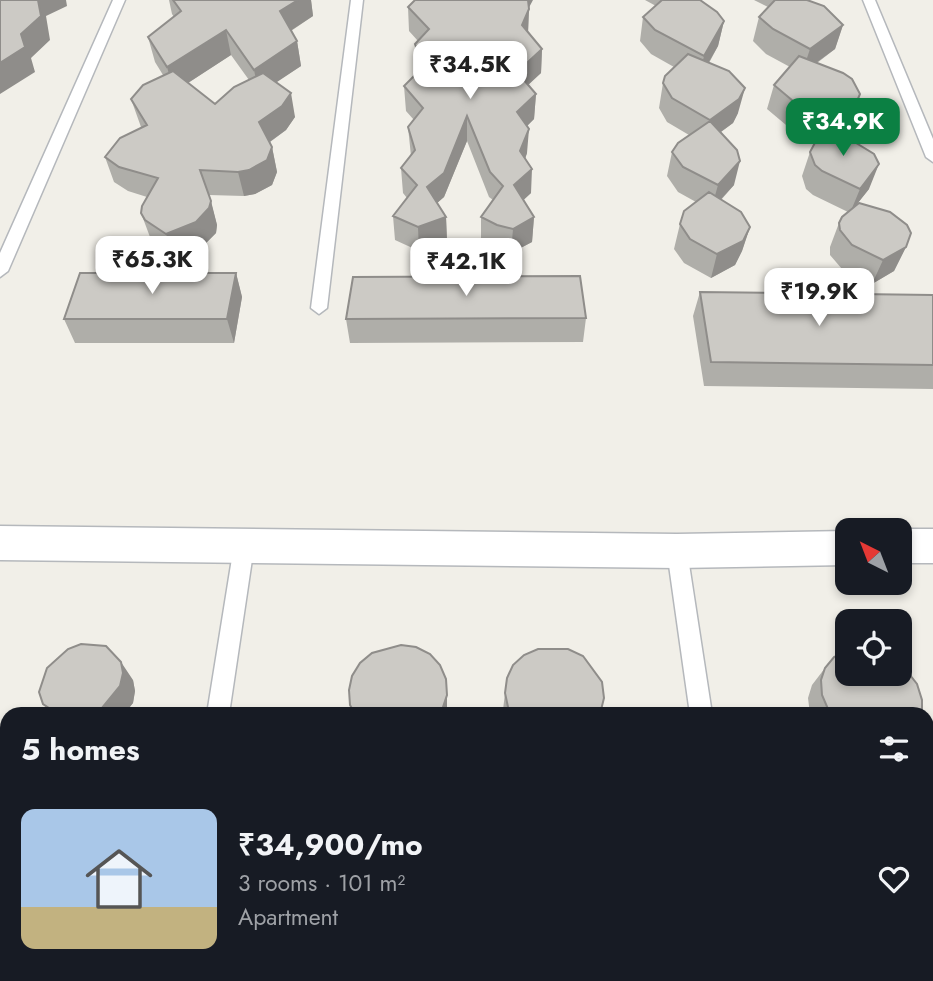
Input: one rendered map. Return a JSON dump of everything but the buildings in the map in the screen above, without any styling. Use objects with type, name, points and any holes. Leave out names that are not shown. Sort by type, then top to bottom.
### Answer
[{"type":"street","points":[[0,543],[677,551],[835,548]]},
{"type":"street","points":[[912,546],[933,546]]},
{"type":"lane","points":[[0,271],[119,0]]},
{"type":"lane","points":[[318,308],[356,0]]},
{"type":"lane","points":[[869,0],[933,157]]},
{"type":"lane","points":[[219,707],[244,546]]},
{"type":"lane","points":[[677,551],[700,707]]}]
